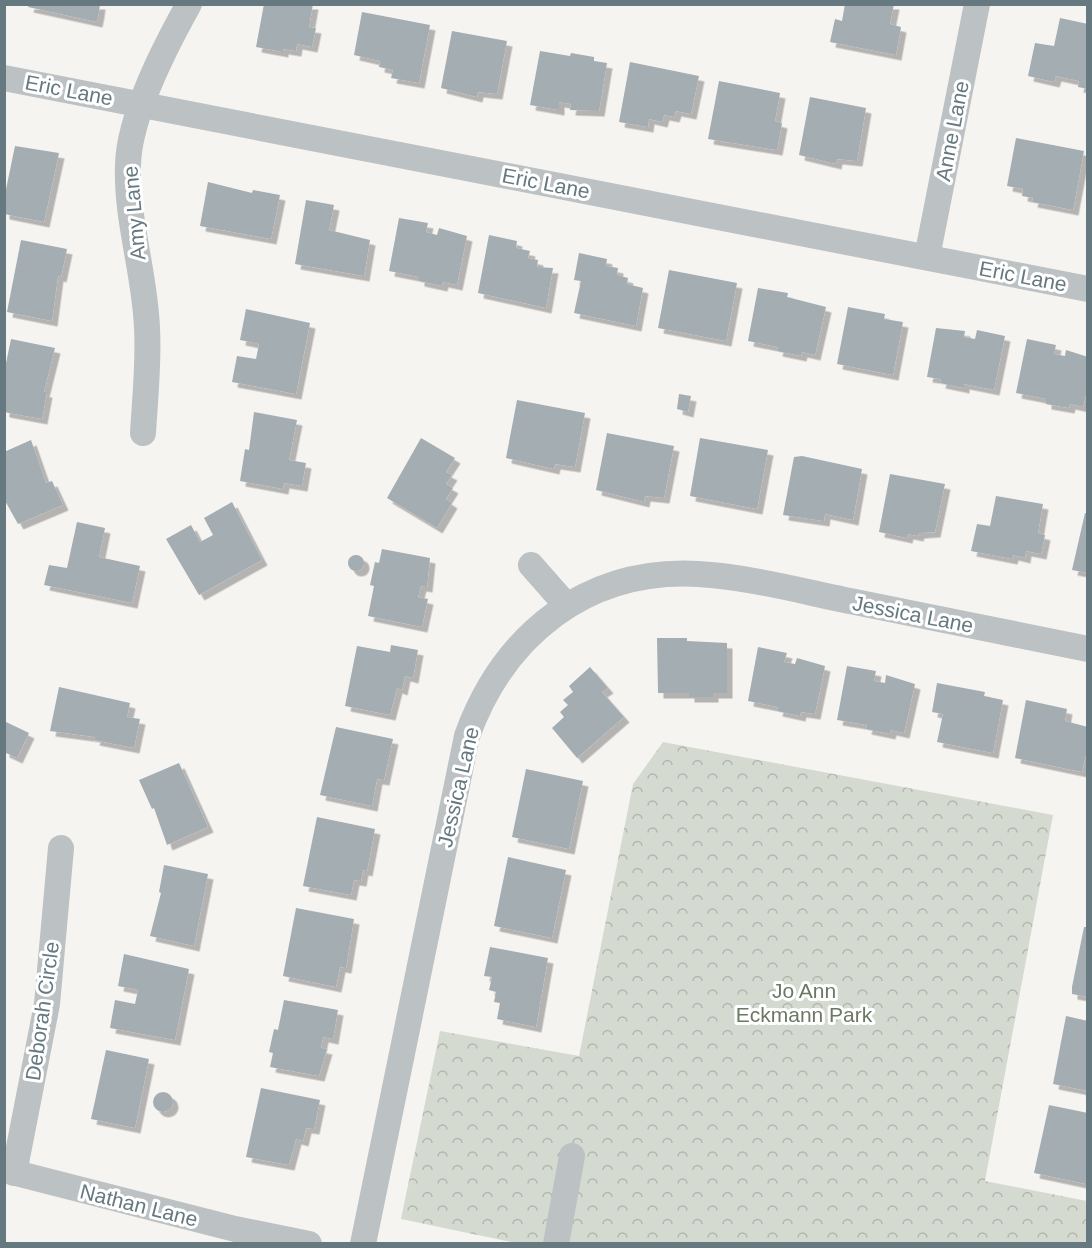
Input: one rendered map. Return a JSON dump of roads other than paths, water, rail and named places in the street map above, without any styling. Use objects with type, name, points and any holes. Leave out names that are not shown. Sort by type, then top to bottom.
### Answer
[{"type":"street","name":"Amy Lane","points":[[143,433],[147,327],[130,212],[128,164],[143,104],[165,47],[189,4]]},
{"type":"street","name":"Anne Lane","points":[[927,257],[977,4]]},
{"type":"street","name":"Eric Lane","points":[[4,78],[1088,289]]},
{"type":"street","points":[[531,565],[567,606]]},
{"type":"street","name":"Jessica Lane","points":[[363,1244],[467,736],[493,678],[542,622],[589,593],[626,581],[669,574],[699,574],[1088,649]]},
{"type":"street","name":"Deborah Circle","points":[[9,1171],[47,1004],[61,849]]},
{"type":"street","points":[[556,1244],[572,1156]]},
{"type":"street","name":"Nathan Lane","points":[[9,1171],[235,1229],[309,1244]]},
{"type":"park label","name":"Jo Ann Eckmann Park","points":[[804,1002]]}]
